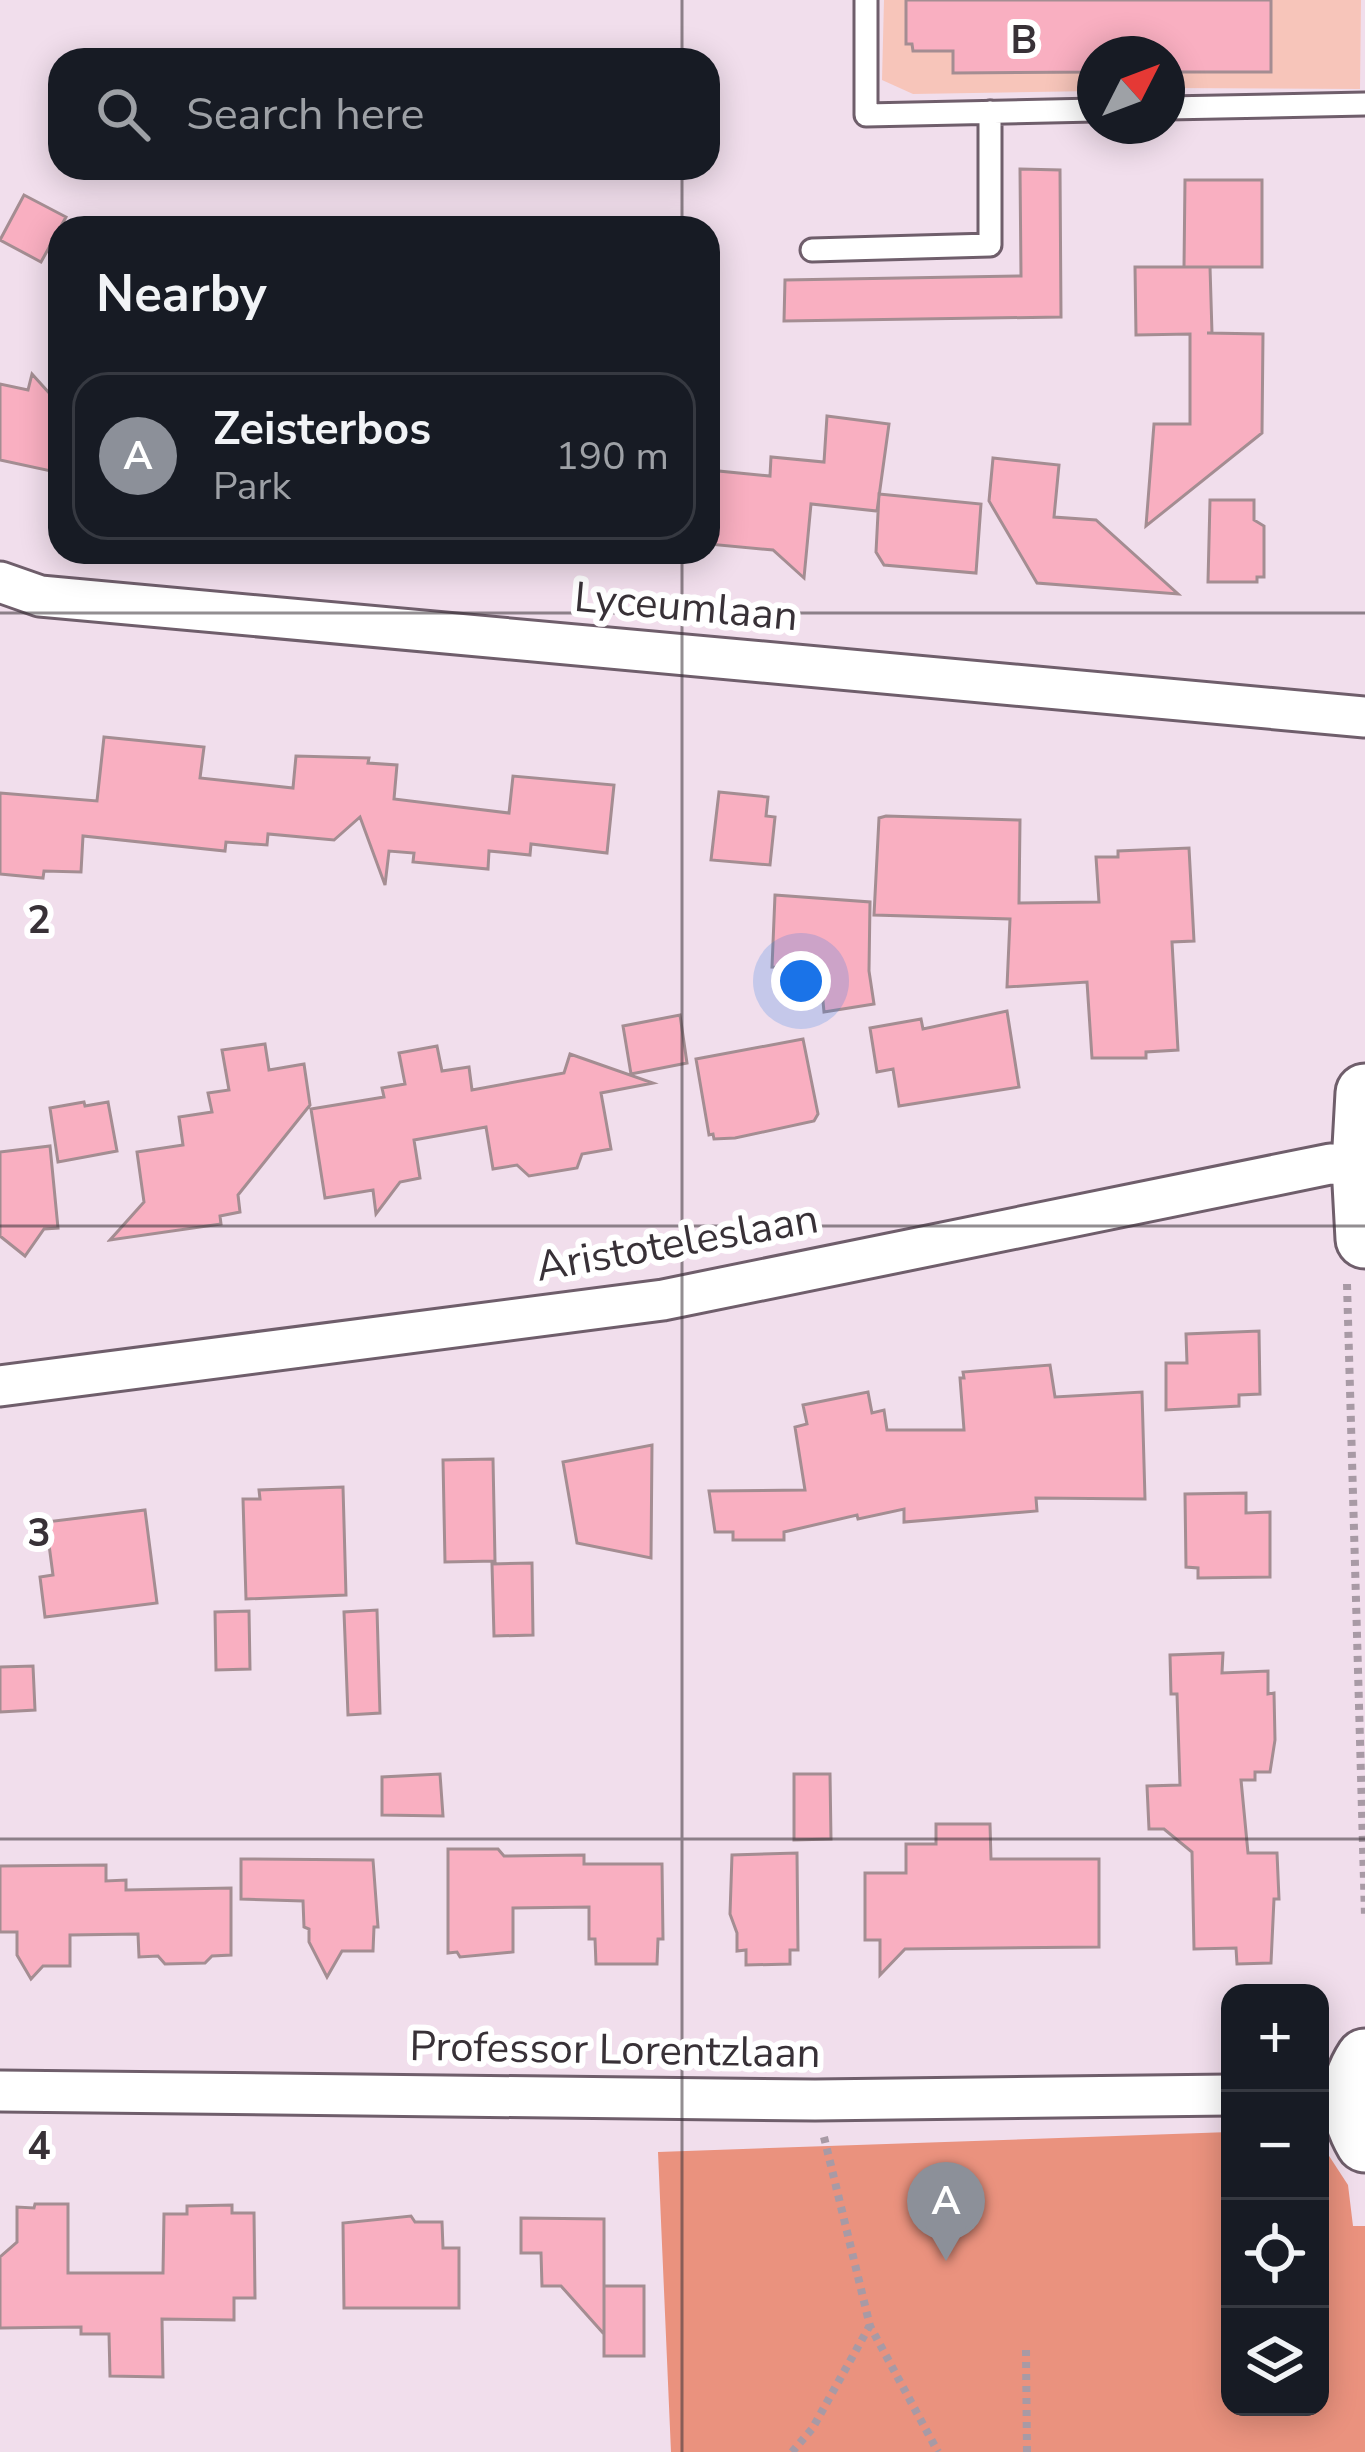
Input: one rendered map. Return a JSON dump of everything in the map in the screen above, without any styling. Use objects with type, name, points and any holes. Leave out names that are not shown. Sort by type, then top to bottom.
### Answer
[{"type":"street","name":"Lyceumlaan","points":[[0,582],[40,596],[1365,717]]},
{"type":"street","points":[[1364,1235],[1365,1093]]},
{"type":"street","name":"Aristoteleslaan","points":[[0,1386],[663,1300],[1330,1164],[1363,1165]]},
{"type":"street","name":"Professor Lorentzlaan","points":[[0,2091],[815,2100],[1221,2095]]},
{"type":"lane","points":[[866,0],[866,115],[1077,110]]},
{"type":"lane","points":[[1185,108],[1365,104]]},
{"type":"lane","points":[[812,250],[990,245],[990,112]]},
{"type":"path","points":[[1364,1235],[1345,1291],[1365,1916]]},
{"type":"path","points":[[815,2100],[869,2326],[938,2452]]},
{"type":"path","points":[[792,2452],[812,2429],[869,2326]]},
{"type":"path","points":[[1026,2350],[1027,2452]]},
{"type":"shaded area","points":[[884,0],[1361,0],[1360,89],[1185,88],[1185,36],[1077,36],[1077,91],[913,94],[882,80]]},
{"type":"shaded area","points":[[1221,2132],[1221,2416],[1329,2416],[1329,2156],[1348,2185],[1353,2226],[1365,2226],[1365,2452],[671,2452],[658,2152]]},
{"type":"building","points":[[906,0],[1271,0],[1271,72],[1185,72],[1185,36],[1077,36],[1077,72],[953,73],[953,51],[913,51],[912,44],[906,44]]},
{"type":"building","points":[[1020,169],[1060,170],[1061,317],[784,321],[785,280],[1021,276]]},
{"type":"building","points":[[1185,180],[1262,180],[1262,267],[1184,267]]},
{"type":"building","points":[[24,195],[64,216],[48,216],[48,249],[41,262],[0,240]]},
{"type":"building","points":[[1135,267],[1210,267],[1212,333],[1207,333],[1263,334],[1262,433],[1146,526],[1154,424],[1190,424],[1190,334],[1136,335]]},
{"type":"building","points":[[32,374],[48,392],[48,470],[0,460],[0,384],[28,390]]},
{"type":"building","points":[[827,416],[889,424],[877,511],[811,504],[804,578],[773,550],[720,545],[720,471],[770,476],[771,457],[824,462]]},
{"type":"building","points":[[993,458],[1059,465],[1054,517],[1096,520],[1178,594],[1037,583],[989,501]]},
{"type":"building","points":[[879,494],[981,504],[976,573],[884,565],[876,552]]},
{"type":"building","points":[[1210,500],[1254,500],[1254,520],[1264,526],[1264,577],[1257,577],[1257,582],[1208,582]]},
{"type":"building","points":[[104,737],[204,747],[200,778],[293,788],[296,756],[369,758],[368,763],[397,765],[394,799],[509,813],[513,776],[614,785],[607,853],[531,844],[530,855],[489,851],[488,869],[413,862],[414,853],[389,851],[385,885],[360,817],[334,840],[268,834],[267,845],[226,842],[225,851],[83,836],[81,872],[44,871],[43,878],[0,874],[0,793],[97,801]]},
{"type":"building","points":[[719,792],[768,797],[766,816],[775,817],[770,865],[711,860]]},
{"type":"building","points":[[879,818],[1020,820],[1019,903],[1099,902],[1096,857],[1118,857],[1118,851],[1189,848],[1194,941],[1172,942],[1178,1050],[1146,1052],[1146,1058],[1092,1058],[1087,982],[1007,987],[1010,919],[874,915]]},
{"type":"building","points":[[775,895],[870,902],[869,971],[874,1004],[824,1012],[820,969],[772,967]]},
{"type":"building","points":[[1007,1011],[1019,1087],[899,1106],[893,1069],[877,1072],[870,1028],[921,1019],[923,1029]]},
{"type":"building","points":[[680,1015],[687,1063],[631,1074],[623,1026]]},
{"type":"building","points":[[803,1039],[818,1114],[814,1121],[735,1138],[709,1135],[696,1059]]},
{"type":"building","points":[[265,1044],[269,1070],[304,1064],[310,1105],[238,1195],[240,1212],[220,1216],[221,1224],[110,1240],[144,1202],[137,1152],[183,1145],[179,1117],[212,1112],[208,1093],[229,1090],[222,1050]]},
{"type":"building","points":[[437,1046],[442,1071],[469,1067],[472,1090],[564,1073],[570,1054],[653,1083],[601,1093],[611,1149],[582,1154],[577,1168],[529,1176],[517,1165],[493,1169],[486,1127],[414,1140],[420,1178],[400,1182],[376,1214],[373,1190],[325,1198],[311,1109],[384,1097],[382,1088],[405,1084],[399,1053]]},
{"type":"building","points":[[84,1102],[85,1106],[108,1102],[117,1151],[58,1162],[50,1108]]},
{"type":"building","points":[[50,1146],[58,1228],[44,1229],[25,1256],[0,1236],[0,1152]]},
{"type":"building","points":[[1259,1331],[1260,1394],[1239,1395],[1239,1406],[1166,1410],[1166,1363],[1187,1363],[1186,1334]]},
{"type":"building","points":[[1050,1365],[1055,1397],[1142,1392],[1145,1499],[1036,1498],[1037,1511],[904,1522],[904,1509],[784,1532],[784,1540],[733,1540],[733,1532],[715,1532],[709,1491],[805,1490],[795,1427],[807,1424],[803,1405],[868,1392],[872,1413],[884,1410],[887,1430],[964,1430],[963,1372]]},
{"type":"building","points":[[652,1445],[651,1558],[577,1543],[563,1462]]},
{"type":"building","points":[[493,1459],[495,1561],[445,1562],[443,1460]]},
{"type":"building","points":[[343,1487],[346,1595],[246,1599],[243,1499],[260,1499],[259,1490]]},
{"type":"building","points":[[1246,1493],[1246,1513],[1270,1512],[1270,1577],[1198,1578],[1198,1568],[1186,1567],[1185,1494]]},
{"type":"building","points":[[145,1510],[157,1603],[45,1617],[40,1577],[53,1575],[46,1522]]},
{"type":"building","points":[[532,1563],[533,1635],[494,1636],[492,1564]]},
{"type":"building","points":[[377,1610],[380,1713],[348,1715],[344,1612]]},
{"type":"building","points":[[249,1611],[250,1669],[216,1670],[215,1612]]},
{"type":"building","points":[[1223,1653],[1222,1673],[1268,1671],[1268,1694],[1274,1693],[1270,1772],[1255,1772],[1255,1780],[1241,1780],[1248,1853],[1277,1853],[1279,1899],[1274,1899],[1271,1963],[1237,1964],[1236,1948],[1194,1949],[1192,1852],[1164,1829],[1149,1829],[1147,1786],[1180,1785],[1177,1694],[1171,1694],[1170,1655]]},
{"type":"building","points":[[33,1666],[35,1710],[0,1712],[0,1667]]},
{"type":"building","points":[[440,1774],[443,1816],[382,1815],[382,1777]]},
{"type":"building","points":[[794,1774],[830,1774],[831,1839],[794,1840]]},
{"type":"building","points":[[936,1824],[990,1824],[991,1859],[1099,1859],[1099,1947],[905,1949],[880,1975],[880,1940],[865,1940],[865,1873],[906,1873],[906,1844],[936,1844]]},
{"type":"building","points":[[448,1849],[498,1849],[504,1856],[584,1855],[584,1864],[662,1864],[663,1939],[658,1939],[657,1964],[596,1964],[595,1939],[589,1939],[589,1907],[513,1908],[513,1952],[460,1957],[457,1952],[448,1953]]},
{"type":"building","points":[[797,1853],[798,1950],[790,1950],[790,1964],[746,1965],[746,1950],[737,1951],[730,1914],[732,1855]]},
{"type":"building","points":[[241,1859],[373,1860],[378,1927],[374,1927],[373,1951],[342,1951],[327,1977],[309,1942],[309,1929],[304,1927],[303,1901],[241,1899]]},
{"type":"building","points":[[106,1865],[106,1881],[126,1880],[126,1890],[231,1888],[231,1955],[212,1956],[205,1963],[165,1964],[158,1956],[139,1957],[138,1934],[70,1935],[70,1966],[43,1966],[31,1979],[17,1955],[17,1932],[0,1932],[0,1866]]},
{"type":"building","points":[[35,2204],[68,2204],[68,2273],[163,2273],[164,2214],[187,2214],[187,2206],[232,2205],[232,2213],[254,2213],[255,2298],[234,2298],[234,2320],[162,2319],[163,2377],[110,2376],[109,2334],[81,2334],[81,2327],[0,2328],[0,2257],[17,2242],[17,2207],[34,2208]]},
{"type":"building","points":[[411,2216],[415,2222],[442,2222],[443,2248],[459,2248],[459,2308],[344,2308],[343,2223]]},
{"type":"building","points":[[521,2218],[604,2219],[604,2334],[561,2286],[542,2286],[541,2253],[521,2253]]},
{"type":"building","points":[[604,2286],[644,2286],[644,2356],[604,2356]]},
{"type":"place","name":"Zeisterbos","points":[[946,2261]]}]
